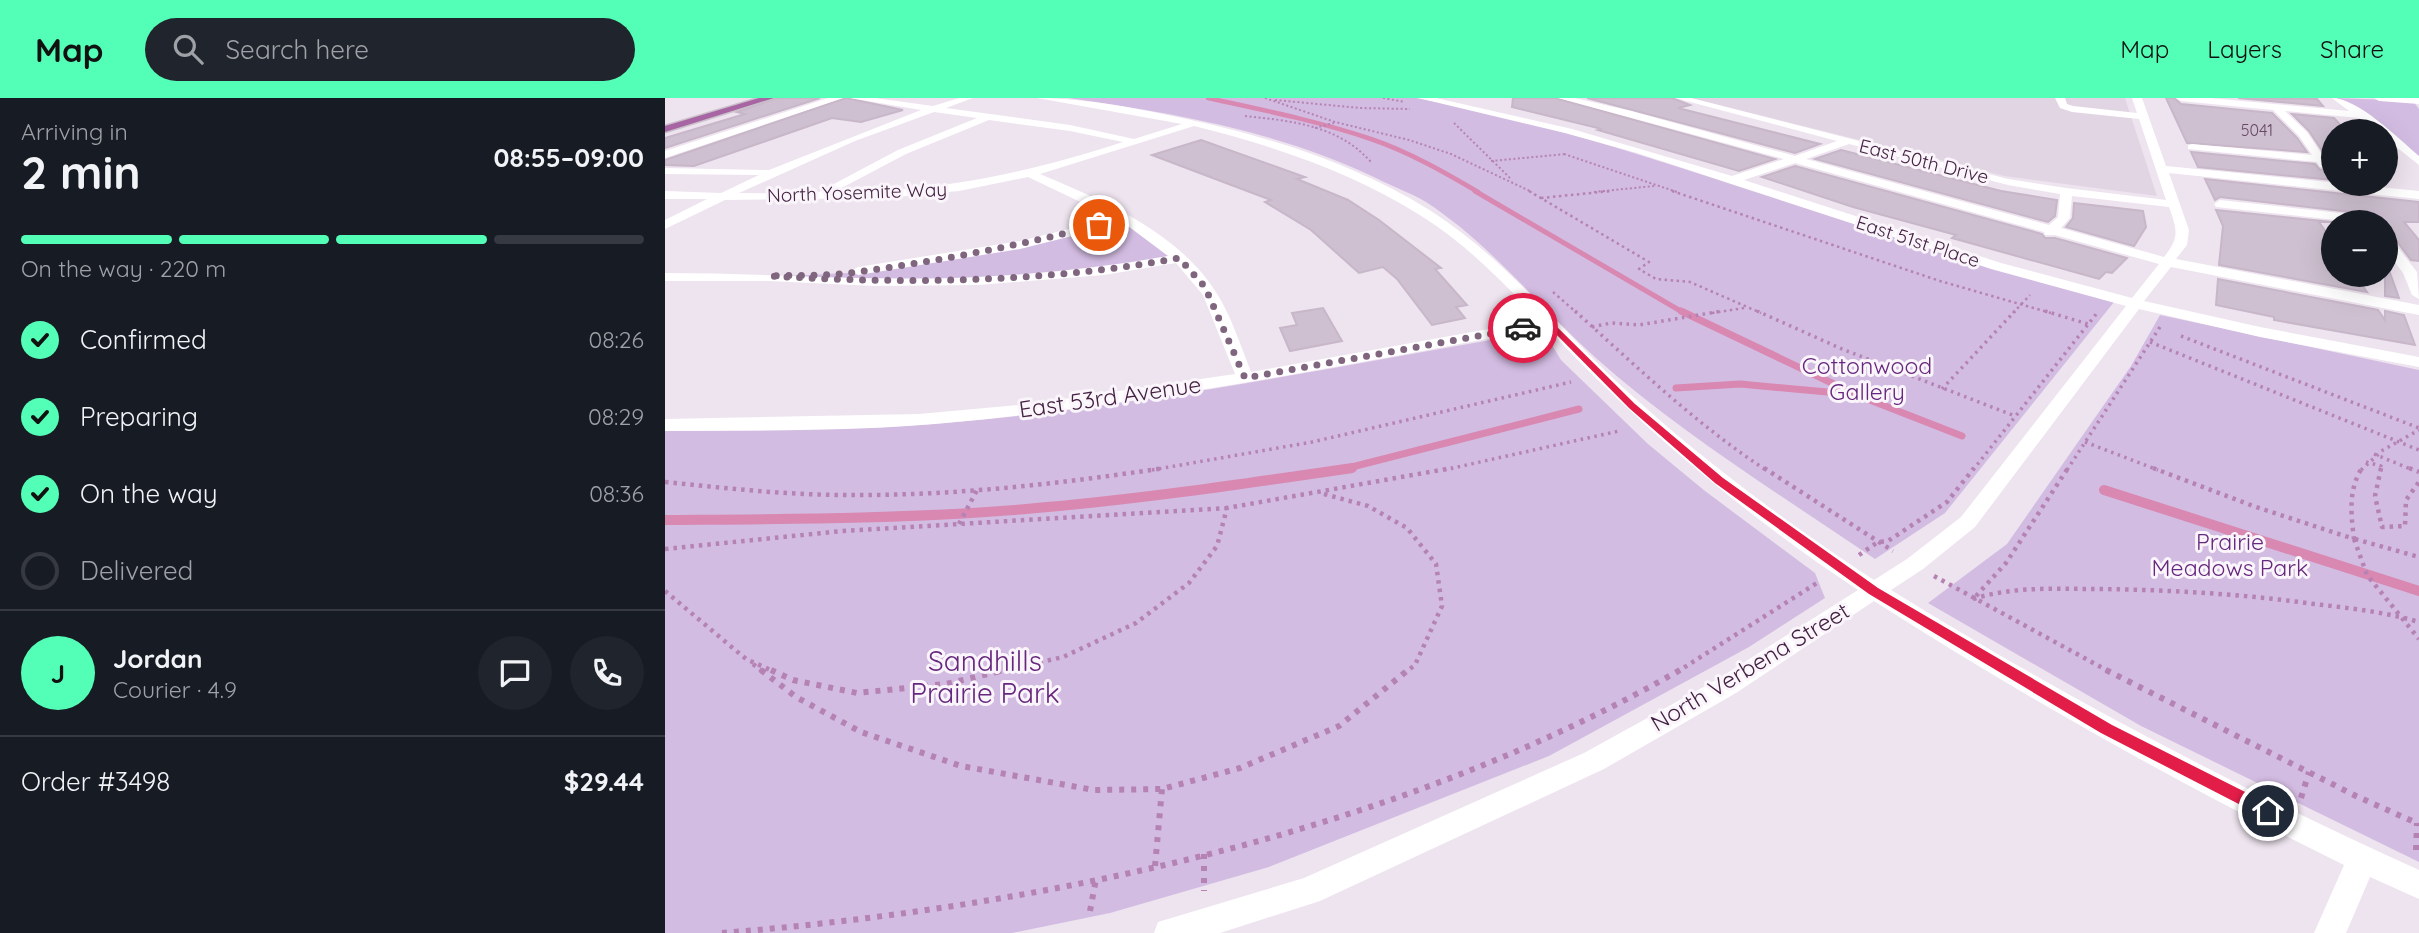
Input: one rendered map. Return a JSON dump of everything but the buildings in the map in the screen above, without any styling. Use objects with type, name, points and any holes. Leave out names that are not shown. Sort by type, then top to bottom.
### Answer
[{"type":"main road","points":[[665,118],[736,98]]},
{"type":"main road","points":[[665,129],[769,98]]},
{"type":"street","points":[[665,155],[758,122],[838,98]]},
{"type":"street","points":[[855,98],[1070,128],[1133,142]]},
{"type":"street","points":[[669,221],[850,139],[968,98]]},
{"type":"street","points":[[1042,98],[1193,124],[1273,145],[1342,170],[1427,214],[1500,272],[1632,406],[1719,481],[1874,591],[2106,729],[2362,859],[2419,885]]},
{"type":"street","name":"East 51st Place","points":[[1423,98],[1559,128],[1997,266],[2136,303],[2419,362]]},
{"type":"street","points":[[1457,104],[1476,98]]},
{"type":"street","points":[[1563,98],[1631,114],[2050,232],[2168,262],[2419,310]]},
{"type":"street","name":"East 50th Drive","points":[[1680,98],[2008,182],[2066,192],[2173,204]]},
{"type":"street","points":[[2060,98],[2063,106],[2143,116]]},
{"type":"street","points":[[2092,98],[2095,111]]},
{"type":"street","name":"North Verbena Street","points":[[1170,933],[1310,891],[1594,761],[1727,686],[1915,564],[1968,522],[2179,245],[2183,229],[2137,98]]},
{"type":"street","points":[[2181,98],[2361,115]]},
{"type":"street","points":[[2337,98],[2367,119]]},
{"type":"street","points":[[2379,98],[2417,103]]},
{"type":"street","points":[[2277,108],[2302,134],[2321,161]]},
{"type":"street","points":[[818,196],[902,152],[990,116]]},
{"type":"street","name":"North Yosemite Way","points":[[665,195],[886,195],[960,187],[1030,174],[1193,124]]},
{"type":"street","points":[[1730,181],[1846,142]]},
{"type":"street","points":[[2398,143],[2419,162]]},
{"type":"street","points":[[2192,147],[2319,159]]},
{"type":"street","points":[[2161,169],[2321,184]]},
{"type":"street","points":[[665,171],[771,173]]},
{"type":"street","points":[[1030,174],[1095,202],[1126,219],[1179,258],[1205,287],[1245,378]]},
{"type":"street","points":[[2050,232],[2064,218],[2066,192]]},
{"type":"street","points":[[2398,193],[2419,195]]},
{"type":"street","points":[[2220,204],[2321,216]]},
{"type":"street","points":[[665,277],[847,273],[1020,245],[1126,219]]},
{"type":"street","points":[[2398,257],[2410,272],[2419,295]]},
{"type":"street","points":[[769,276],[875,282],[978,281],[1104,271],[1179,258]]},
{"type":"street","name":"East 53rd Avenue","points":[[665,425],[814,424],[953,417],[1107,401],[1550,323]]},
{"type":"street","points":[[2330,933],[2362,859]]},
{"type":"path","points":[[1267,99],[1411,109]]},
{"type":"path","points":[[1267,99],[1332,123],[1409,140],[1451,154],[1516,183],[1649,262],[1639,269],[1643,273],[1664,280],[1690,282],[1745,308],[2015,416]]},
{"type":"path","points":[[1234,115],[1271,118],[1317,127],[1357,147],[1371,162],[1371,166]]},
{"type":"path","points":[[1453,122],[1490,161],[1516,183]]},
{"type":"path","points":[[1317,127],[1332,123]]},
{"type":"path","points":[[1490,161],[1578,153]]},
{"type":"path","points":[[1564,154],[2020,305],[2088,324],[1947,502],[1888,541],[1878,542],[1868,549]]},
{"type":"path","points":[[1540,198],[1669,184]]},
{"type":"path","points":[[1942,388],[2039,286]]},
{"type":"path","points":[[1745,308],[1639,325],[1611,323],[1592,327],[1745,456],[1892,551]]},
{"type":"path","points":[[1972,599],[2007,563],[2160,328]]},
{"type":"path","points":[[2173,333],[2419,429]]},
{"type":"path","points":[[2150,342],[2419,450]]},
{"type":"path","points":[[665,482],[750,490],[869,495],[977,490],[1260,452],[1460,410],[1571,382]]},
{"type":"path","points":[[2419,429],[2373,453],[2355,477],[2349,504],[2354,539],[2367,575],[2419,639]]},
{"type":"path","points":[[665,549],[842,531],[1227,508],[1510,458],[1619,431]]},
{"type":"path","points":[[2085,442],[2253,506],[2419,557]]},
{"type":"path","points":[[2373,453],[2419,472]]},
{"type":"path","points":[[2366,462],[2381,466],[2375,496],[2382,527],[2405,526],[2406,500],[2419,482]]},
{"type":"path","points":[[959,524],[977,490]]},
{"type":"path","points":[[665,592],[796,697],[861,732],[961,766],[1094,790],[1162,789],[1240,768],[1339,726],[1415,665],[1443,606],[1436,565],[1408,528],[1369,506],[1319,493]]},
{"type":"path","points":[[746,659],[793,680],[857,693],[946,684],[1062,657],[1136,623],[1189,583],[1217,546],[1227,508]]},
{"type":"path","points":[[722,933],[859,921],[1096,879],[1204,854],[1378,803],[1485,763],[1583,720],[1677,672],[1819,581]]},
{"type":"path","points":[[1955,588],[2309,772],[2418,823],[2416,850]]},
{"type":"path","points":[[1972,599],[2001,592],[2144,589],[2275,598],[2398,615],[2419,622]]},
{"type":"path","points":[[2301,798],[2309,772]]},
{"type":"path","points":[[1155,866],[1162,789]]},
{"type":"path","points":[[1204,854],[1204,891]]},
{"type":"path","points":[[1090,911],[1096,879]]},
{"type":"shaded area","points":[[1691,98],[2125,98],[2157,196],[2004,176]]},
{"type":"green space","name":"Cottonwood Gallery","points":[[1068,98],[1416,98],[1462,107],[1597,142],[2114,302],[1945,513],[1875,559],[1733,464],[1630,387],[1597,359],[1472,237],[1426,202],[1341,163],[1265,137],[1227,126],[1148,110]]},
{"type":"green space","points":[[2337,98],[2413,101],[2419,109],[2419,162],[2398,143],[2398,119],[2368,119]]},
{"type":"green space","points":[[1126,219],[1179,258],[978,281],[769,277],[847,273],[933,261]]},
{"type":"green space","name":"Prairie Meadows Park","points":[[2160,315],[2419,370],[2419,862],[2141,726],[1928,603],[2007,544],[2131,366]]},
{"type":"green space","name":"Sandhills Prairie Park","points":[[1519,335],[1537,336],[1550,342],[1561,360],[1648,444],[1705,491],[1815,573],[1825,598],[1749,647],[1549,756],[1269,867],[1110,913],[1012,933],[665,933],[665,431],[805,430],[945,423],[1017,416],[1161,397]]},
{"type":"waterway","points":[[1208,98],[1311,121],[1371,139],[1413,156],[1478,192]]},
{"type":"waterway","points":[[1475,191],[1684,313]]},
{"type":"waterway","points":[[1681,311],[1857,395],[1962,436]]},
{"type":"waterway","points":[[1676,388],[1740,384],[1849,394]]},
{"type":"waterway","points":[[1342,469],[1579,409]]},
{"type":"waterway","points":[[1342,469],[1352,468]]},
{"type":"waterway","points":[[665,520],[891,517],[1026,509],[1230,486],[1342,469]]},
{"type":"waterway","points":[[2104,490],[2419,591]]},
{"type":"way so far","points":[[1099,225],[1020,245],[933,261],[847,273],[769,276],[875,282],[978,281],[1104,271],[1179,258],[1205,287],[1245,378],[1523,328]]},
{"type":"route","points":[[1523,328],[1550,323],[1632,406],[1719,481],[1874,591],[2106,729],[2268,811]]}]
